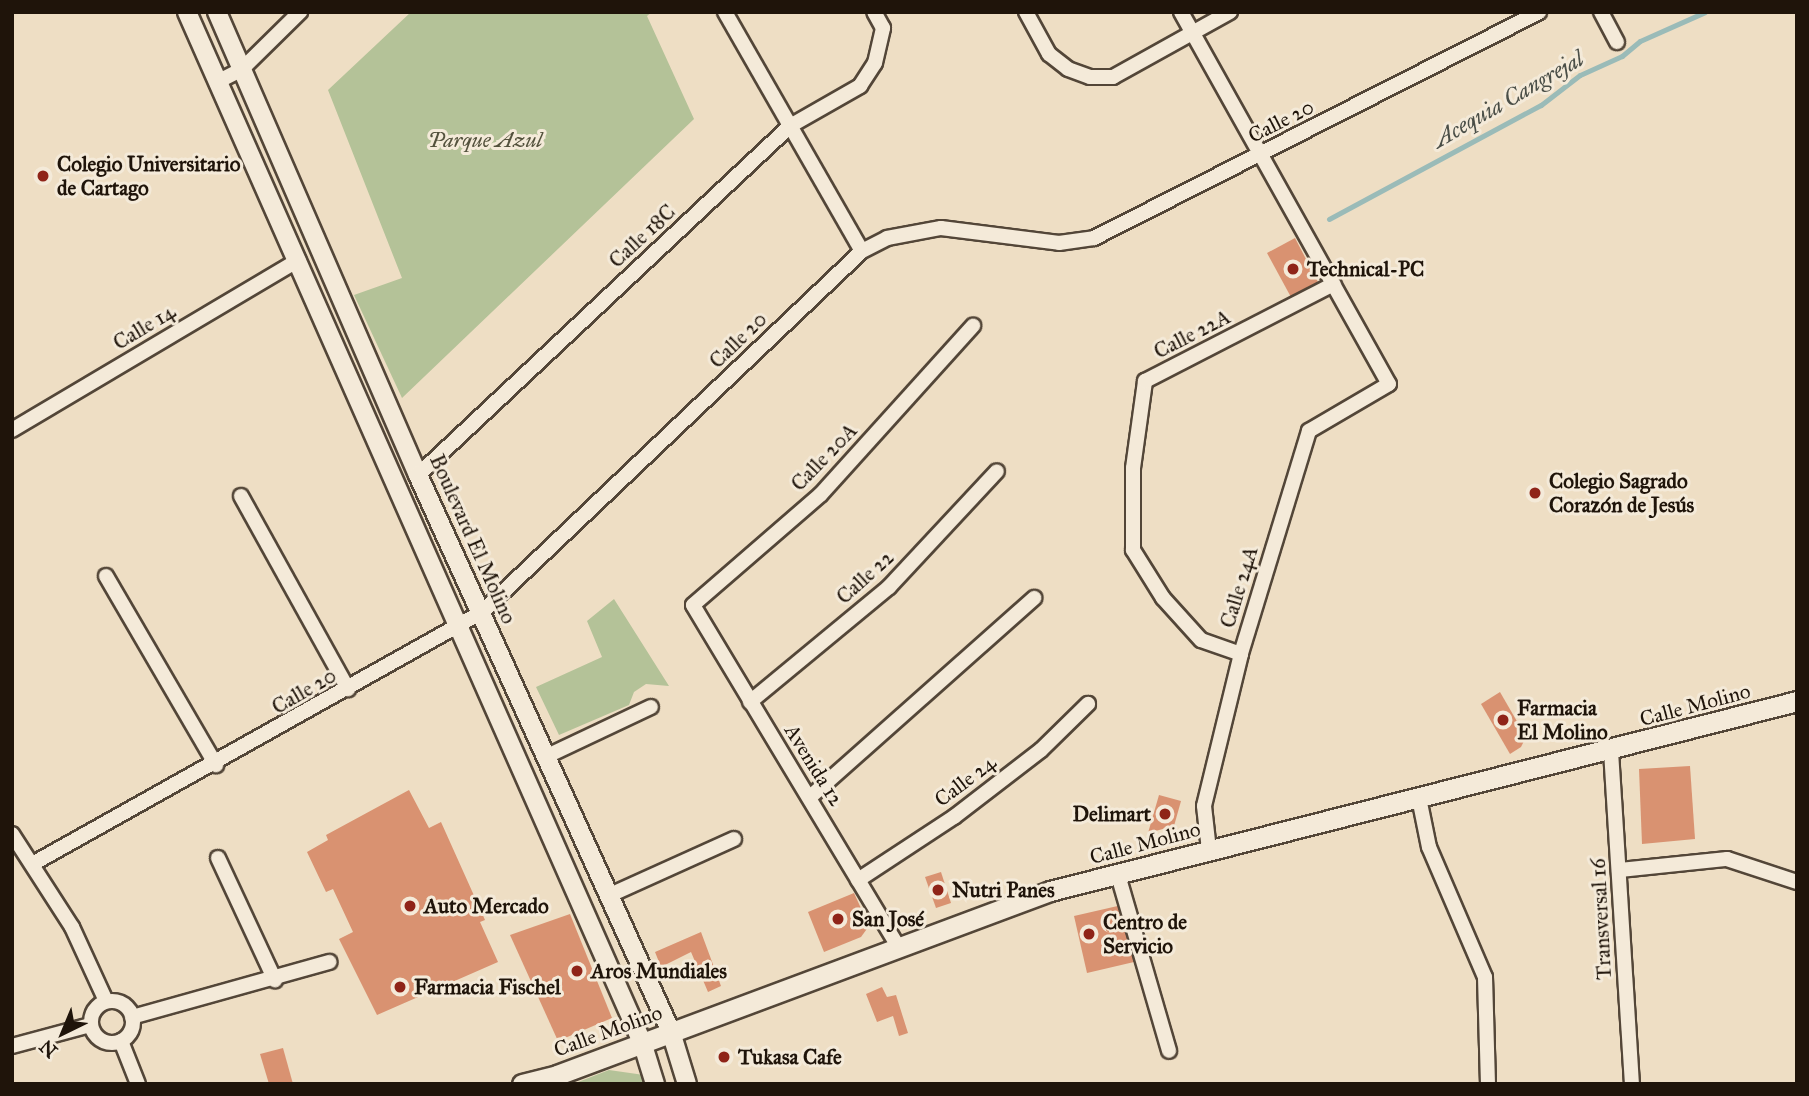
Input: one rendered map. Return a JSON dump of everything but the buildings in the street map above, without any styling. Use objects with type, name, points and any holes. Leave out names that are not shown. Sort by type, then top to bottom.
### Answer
[{"type":"main road","name":"Calle Molino","points":[[522,1084],[671,1032],[1050,891],[1209,849],[1611,751],[1797,701]]},
{"type":"street","points":[[187,12],[642,1042],[655,1084]]},
{"type":"street","name":"Boulevard El Molino","points":[[217,12],[418,475],[671,1032],[687,1084]]},
{"type":"street","points":[[217,82],[241,70],[300,12]]},
{"type":"street","points":[[725,12],[862,251]]},
{"type":"street","name":"Calle 18C","points":[[418,475],[790,126],[860,86],[875,63],[883,28],[874,12]]},
{"type":"street","points":[[1026,12],[1049,54],[1068,69],[1090,77],[1113,77],[1230,12]]},
{"type":"street","points":[[1181,12],[1334,285]]},
{"type":"street","name":"Calle 20","points":[[34,863],[216,765],[482,612],[862,251],[887,238],[941,228],[1059,243],[1094,238],[1539,12]]},
{"type":"street","points":[[1601,12],[1617,42]]},
{"type":"street","name":"Calle 14","points":[[12,430],[298,260]]},
{"type":"street","name":"Calle 24A","points":[[1209,849],[1205,807],[1241,654],[1308,431],[1390,384],[1334,285]]},
{"type":"street","name":"Calle 22A","points":[[1241,654],[1201,640],[1163,598],[1133,550],[1133,468],[1145,381],[1334,285]]},
{"type":"street","name":"Calle 20A","points":[[693,605],[821,494],[973,326]]},
{"type":"street","name":"Calle 22","points":[[750,702],[890,587],[997,471]]},
{"type":"street","points":[[241,496],[348,690]]},
{"type":"street","points":[[106,576],[216,765]]},
{"type":"street","points":[[810,797],[1034,598]]},
{"type":"street","name":"Avenida 12","points":[[693,605],[899,948]]},
{"type":"street","name":"Calle 24","points":[[858,880],[954,817],[1041,750],[1088,704]]},
{"type":"street","points":[[545,757],[651,707]]},
{"type":"street","name":"Transversal 16","points":[[1611,751],[1632,1084]]},
{"type":"street","points":[[1419,798],[1429,847],[1485,977],[1488,1084]]},
{"type":"street","points":[[12,834],[34,863],[72,928],[106,1001],[127,1007],[132,1017],[131,1031],[121,1041],[102,1041],[90,1025],[91,1015],[106,1001]]},
{"type":"street","points":[[610,895],[734,839]]},
{"type":"street","points":[[218,858],[275,980]]},
{"type":"street","points":[[1620,870],[1727,859],[1797,882]]},
{"type":"street","points":[[1118,875],[1169,1051]]},
{"type":"street","points":[[132,1017],[275,980],[330,962]]},
{"type":"street","points":[[12,1046],[90,1025]]},
{"type":"street","points":[[121,1041],[138,1084]]},
{"type":"green space","name":"Parque Azul","points":[[411,12],[652,12],[647,16],[694,119],[402,398],[354,295],[402,278],[328,90]]},
{"type":"green space","points":[[614,599],[669,686],[646,684],[634,692],[629,705],[559,735],[536,687],[602,657],[587,621]]},
{"type":"green space","points":[[609,1070],[644,1075],[647,1084],[573,1084]]},
{"type":"waterway","name":"Acequia Cangrejal","points":[[1329,219],[1541,105],[1580,75],[1622,56],[1640,41],[1705,12]]},
{"type":"place","name":"Colegio Universitario de Cartago","points":[[43,176]]},
{"type":"place","name":"Technical-PC","points":[[1293,269]]},
{"type":"place","name":"Colegio Sagrado Corazón de Jesús","points":[[1535,493]]},
{"type":"place","name":"Farmacia El Molino","points":[[1503,720]]},
{"type":"place","name":"Delimart","points":[[1165,814]]},
{"type":"place","name":"Nutri Panes","points":[[938,890]]},
{"type":"place","name":"Auto Mercado","points":[[410,906]]},
{"type":"place","name":"San José","points":[[838,919]]},
{"type":"place","name":"Centro de Servicio","points":[[1089,934]]},
{"type":"place","name":"Aros Mundiales","points":[[577,971]]},
{"type":"place","name":"Farmacia Fischel","points":[[400,987]]},
{"type":"place","name":"Tukasa Cafe","points":[[724,1057]]}]
